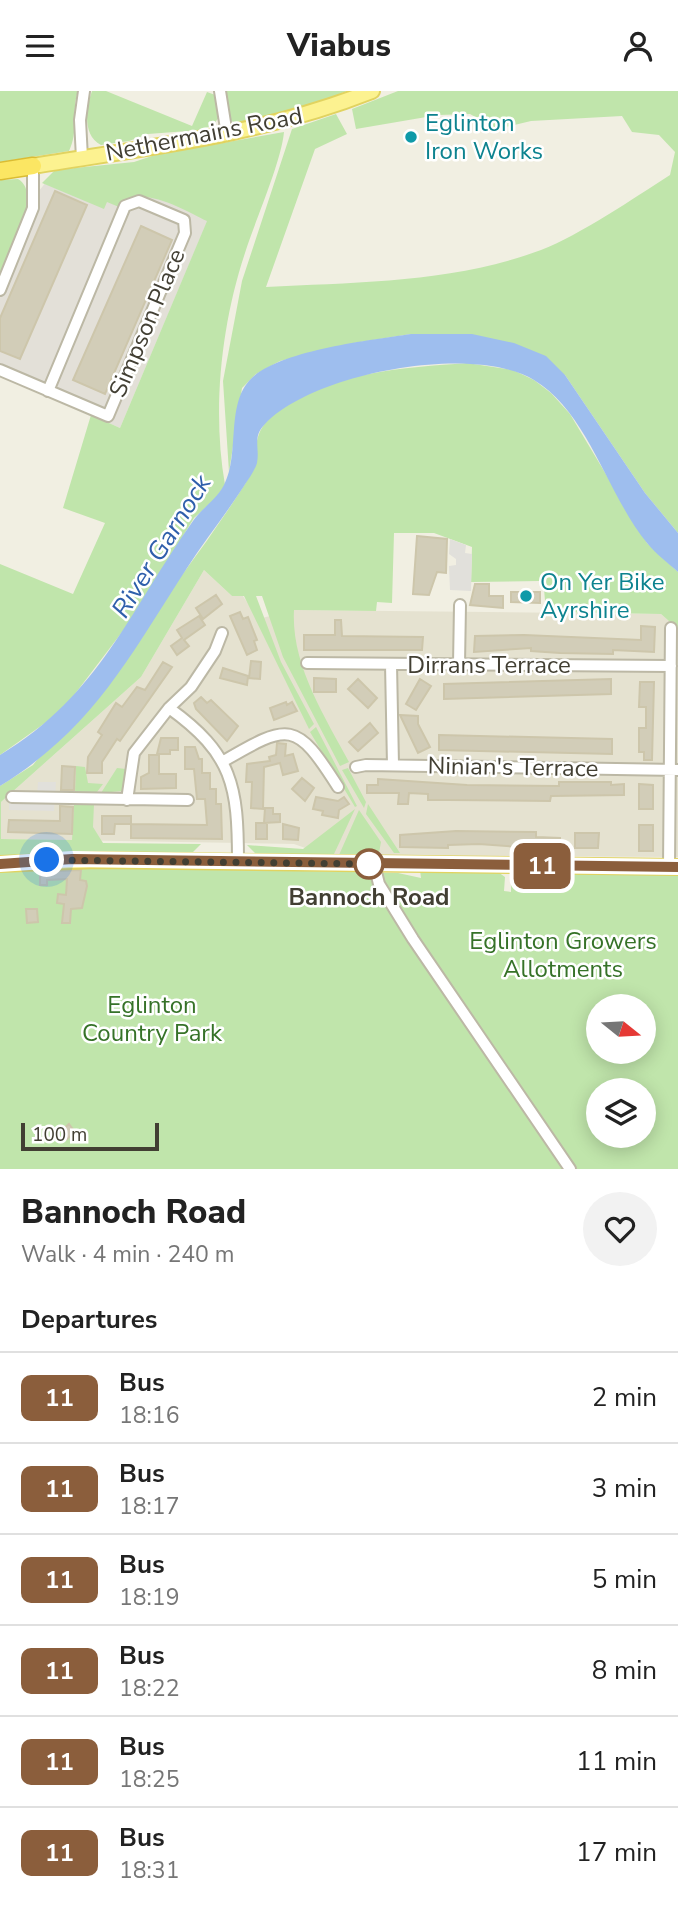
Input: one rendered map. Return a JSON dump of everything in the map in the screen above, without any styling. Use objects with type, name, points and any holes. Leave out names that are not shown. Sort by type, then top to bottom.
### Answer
[{"type":"highway","points":[[0,171],[33,166]]},
{"type":"main road","name":"Nethermains Road","points":[[33,166],[227,135],[317,112],[372,91]]},
{"type":"main road","points":[[0,864],[72,859],[674,867]]},
{"type":"street","points":[[82,158],[80,120],[85,91]]},
{"type":"street","points":[[220,91],[227,135]]},
{"type":"street","points":[[0,290],[33,208],[33,166]]},
{"type":"street","name":"Simpson Place","points":[[0,370],[48,391],[108,416],[185,233],[186,224],[179,216],[139,201],[125,206],[48,391]]},
{"type":"street","points":[[459,664],[460,605]]},
{"type":"street","points":[[671,628],[674,867]]},
{"type":"street","points":[[127,800],[134,754],[169,708],[201,673],[222,633]]},
{"type":"street","name":"Dirrans Terrace","points":[[307,663],[671,666]]},
{"type":"street","points":[[391,664],[393,765]]},
{"type":"street","points":[[169,708],[206,737],[222,762],[235,795],[238,862]]},
{"type":"street","points":[[222,762],[260,740],[279,734],[295,736],[313,748],[338,787]]},
{"type":"street","name":"Ninian's Terrace","points":[[356,768],[393,765],[674,770]]},
{"type":"street","points":[[12,797],[188,800]]},
{"type":"street","points":[[374,864],[379,884],[413,939],[570,1169]]},
{"type":"shaded area","points":[[102,175],[209,217],[120,428],[0,375],[0,279],[29,204],[46,182]]},
{"type":"shaded area","points":[[450,539],[466,545],[465,553],[472,554],[471,591],[450,590],[449,566],[456,565],[456,559],[449,554]]},
{"type":"shaded area","points":[[204,570],[232,596],[243,596],[258,619],[294,610],[661,614],[678,629],[678,857],[325,855],[294,844],[1,839],[1,802],[141,677]]},
{"type":"shaded area","points":[[38,782],[56,782],[54,811],[9,810],[9,795],[37,795]]},
{"type":"green space","points":[[0,91],[78,91],[74,136],[69,151],[0,162]]},
{"type":"green space","points":[[92,91],[106,91],[192,126],[207,92],[218,96],[220,116],[213,125],[201,130],[148,134],[129,141],[101,145],[95,141],[88,128],[87,113]]},
{"type":"green space","points":[[226,91],[347,91],[288,115],[254,123],[240,123],[229,120],[222,98]]},
{"type":"green space","points":[[398,91],[678,91],[678,533],[645,493],[565,375],[411,334],[354,343],[280,361],[256,374],[242,388],[229,472],[223,381],[242,281],[292,129],[336,114],[347,134],[315,149],[266,287],[405,279],[508,261],[573,235],[670,175],[675,152],[659,135],[632,132],[622,116],[531,121],[497,129],[470,114],[438,115],[356,129],[352,109]]},
{"type":"green space","points":[[284,132],[230,309],[219,398],[225,485],[215,499],[194,518],[135,615],[62,711],[0,755],[0,564],[73,594],[105,523],[63,508],[91,415],[120,428],[207,221],[175,205],[149,197],[127,200],[119,207],[107,202],[104,209],[42,183],[55,170],[134,162],[155,155]]},
{"type":"green space","points":[[18,179],[25,187],[26,211],[17,240],[0,277],[0,180]]},
{"type":"green space","points":[[467,363],[513,370],[534,380],[551,393],[570,414],[647,543],[678,572],[678,629],[661,614],[546,612],[544,589],[539,581],[471,582],[472,547],[434,533],[394,533],[392,603],[377,602],[376,611],[294,610],[294,630],[303,669],[349,762],[340,766],[283,657],[262,596],[256,596],[281,662],[314,724],[309,729],[244,596],[232,596],[204,570],[141,677],[1,802],[1,839],[72,840],[74,804],[94,804],[93,827],[103,843],[201,844],[193,852],[72,852],[0,858],[0,786],[33,765],[195,557],[251,473],[258,437],[268,420],[299,398],[344,380],[393,370]]},
{"type":"green space","points":[[316,727],[357,806],[355,807],[310,732]]},
{"type":"green space","points":[[76,766],[85,767],[88,783],[103,784],[97,792],[75,792]]},
{"type":"green space","points":[[117,768],[126,769],[122,791],[101,793]]},
{"type":"green space","points":[[348,768],[366,802],[364,808],[342,770]]},
{"type":"green space","points":[[368,804],[400,853],[394,853],[366,814]]},
{"type":"green space","points":[[355,809],[334,854],[256,854],[247,845],[303,849]]},
{"type":"green space","points":[[359,810],[381,842],[379,853],[339,855]]},
{"type":"green space","name":"Eglinton Country Park","points":[[61,866],[398,873],[421,878],[420,870],[498,872],[505,877],[504,891],[511,892],[511,880],[518,871],[678,873],[678,1169],[0,1169],[0,869]]},
{"type":"water","points":[[411,334],[472,334],[514,343],[546,356],[565,375],[645,493],[678,533],[678,572],[651,547],[633,524],[569,412],[553,394],[534,380],[507,369],[473,364],[435,364],[355,378],[319,390],[288,406],[265,424],[259,433],[257,463],[251,475],[107,689],[61,740],[33,764],[0,786],[0,755],[63,706],[88,678],[110,649],[193,521],[221,490],[232,458],[239,399],[254,376],[286,359],[306,353]]},
{"type":"building","points":[[55,191],[87,205],[20,359],[0,351],[0,318]]},
{"type":"building","points":[[141,226],[172,240],[105,394],[73,380]]},
{"type":"building","points":[[417,536],[447,539],[446,573],[437,572],[429,595],[413,594]]},
{"type":"building","points":[[475,584],[489,584],[489,596],[503,596],[503,608],[470,605]]},
{"type":"building","points":[[511,592],[540,592],[540,603],[511,602]]},
{"type":"building","points":[[216,595],[222,604],[203,619],[196,608]]},
{"type":"building","points":[[240,612],[243,619],[248,617],[257,640],[254,641],[257,650],[247,655],[230,616]]},
{"type":"building","points":[[199,616],[205,625],[184,640],[189,646],[177,655],[171,646],[182,638],[177,630]]},
{"type":"building","points":[[335,620],[341,620],[342,636],[423,637],[422,650],[304,650],[304,635],[335,635]]},
{"type":"building","points":[[641,626],[655,627],[654,652],[613,650],[613,654],[560,653],[531,651],[531,648],[474,652],[475,636],[524,635],[641,640]]},
{"type":"building","points":[[251,661],[261,662],[260,679],[249,678]]},
{"type":"building","points":[[163,662],[172,667],[120,741],[117,739],[102,762],[102,773],[87,773],[88,757],[102,735],[98,732],[116,703],[122,707],[137,687],[145,690]]},
{"type":"building","points":[[223,668],[248,676],[247,685],[220,678]]},
{"type":"building","points":[[314,678],[336,679],[336,692],[314,692]]},
{"type":"building","points":[[358,679],[377,698],[368,708],[348,689]]},
{"type":"building","points":[[420,679],[431,686],[416,710],[406,704]]},
{"type":"building","points":[[611,679],[611,694],[444,699],[444,684]]},
{"type":"building","points":[[640,682],[654,682],[652,760],[644,760],[644,752],[639,752],[639,728],[646,728],[646,707],[639,707]]},
{"type":"building","points":[[201,697],[207,703],[211,700],[238,726],[227,741],[196,709],[194,703]]},
{"type":"building","points":[[286,702],[287,705],[292,702],[297,711],[274,720],[270,708]]},
{"type":"building","points":[[400,715],[418,716],[418,724],[430,747],[418,753]]},
{"type":"building","points":[[370,723],[378,733],[358,751],[349,742]]},
{"type":"building","points":[[439,735],[612,739],[612,754],[439,750]]},
{"type":"building","points":[[161,738],[178,738],[178,750],[170,750],[170,754],[157,754]]},
{"type":"building","points":[[277,743],[286,744],[285,756],[293,754],[298,771],[283,775],[280,763],[264,767],[263,809],[251,808],[252,782],[246,782],[247,764],[270,761],[269,757],[276,755]]},
{"type":"building","points":[[185,747],[195,747],[199,759],[202,759],[202,773],[210,773],[210,789],[216,789],[216,804],[221,804],[222,839],[131,838],[131,824],[207,825],[205,799],[197,799],[194,769],[185,769]]},
{"type":"building","points":[[149,755],[159,755],[159,774],[176,774],[176,788],[141,789],[141,777],[149,773]]},
{"type":"building","points":[[62,766],[75,767],[74,790],[61,790]]},
{"type":"building","points":[[302,778],[314,788],[305,801],[292,789]]},
{"type":"building","points":[[378,779],[467,785],[559,786],[559,782],[611,782],[611,785],[624,784],[624,795],[551,796],[550,801],[428,800],[428,794],[409,793],[408,804],[398,804],[399,793],[367,793],[367,785],[378,785]]},
{"type":"building","points":[[639,784],[653,785],[653,809],[639,809]]},
{"type":"building","points":[[316,797],[338,801],[344,797],[349,804],[339,810],[338,818],[322,815],[323,811],[313,809]]},
{"type":"building","points":[[60,806],[73,807],[72,834],[8,832],[9,820],[60,821]]},
{"type":"building","points":[[265,808],[273,808],[273,814],[280,814],[280,822],[264,823]]},
{"type":"building","points":[[102,816],[131,816],[131,824],[115,824],[114,834],[102,834]]},
{"type":"building","points":[[256,823],[267,823],[267,839],[256,839]]},
{"type":"building","points":[[283,824],[299,828],[298,840],[283,839]]},
{"type":"building","points":[[639,825],[653,825],[653,851],[639,851]]},
{"type":"building","points":[[456,831],[536,832],[536,837],[560,838],[560,850],[479,844],[448,845],[448,848],[400,847],[400,835]]},
{"type":"building","points":[[575,833],[599,833],[598,848],[575,848]]},
{"type":"building","points":[[81,870],[80,880],[86,881],[87,886],[82,908],[71,909],[70,923],[62,923],[64,904],[57,903],[58,894],[66,895],[67,879],[47,880],[47,885],[40,885],[40,872]]},
{"type":"building","points":[[26,909],[37,909],[38,922],[27,923]]},
{"type":"building","points":[[69,1124],[75,1132],[67,1139],[61,1131]]},
{"type":"bus line","name":"11","points":[[0,864],[72,859],[678,867]]},
{"type":"place","name":"Eglinton Iron Works","points":[[411,137]]},
{"type":"place","name":"On Yer Bike Ayrshire","points":[[526,596]]},
{"type":"place","name":"Bannoch Road","points":[[369,864]]},
{"type":"route","points":[[47,860],[374,864],[369,864]]},
{"type":"water label","name":"River Garnock","points":[[161,546]]},
{"type":"park label","name":"Eglinton Growers Allotments","points":[[563,955]]}]
